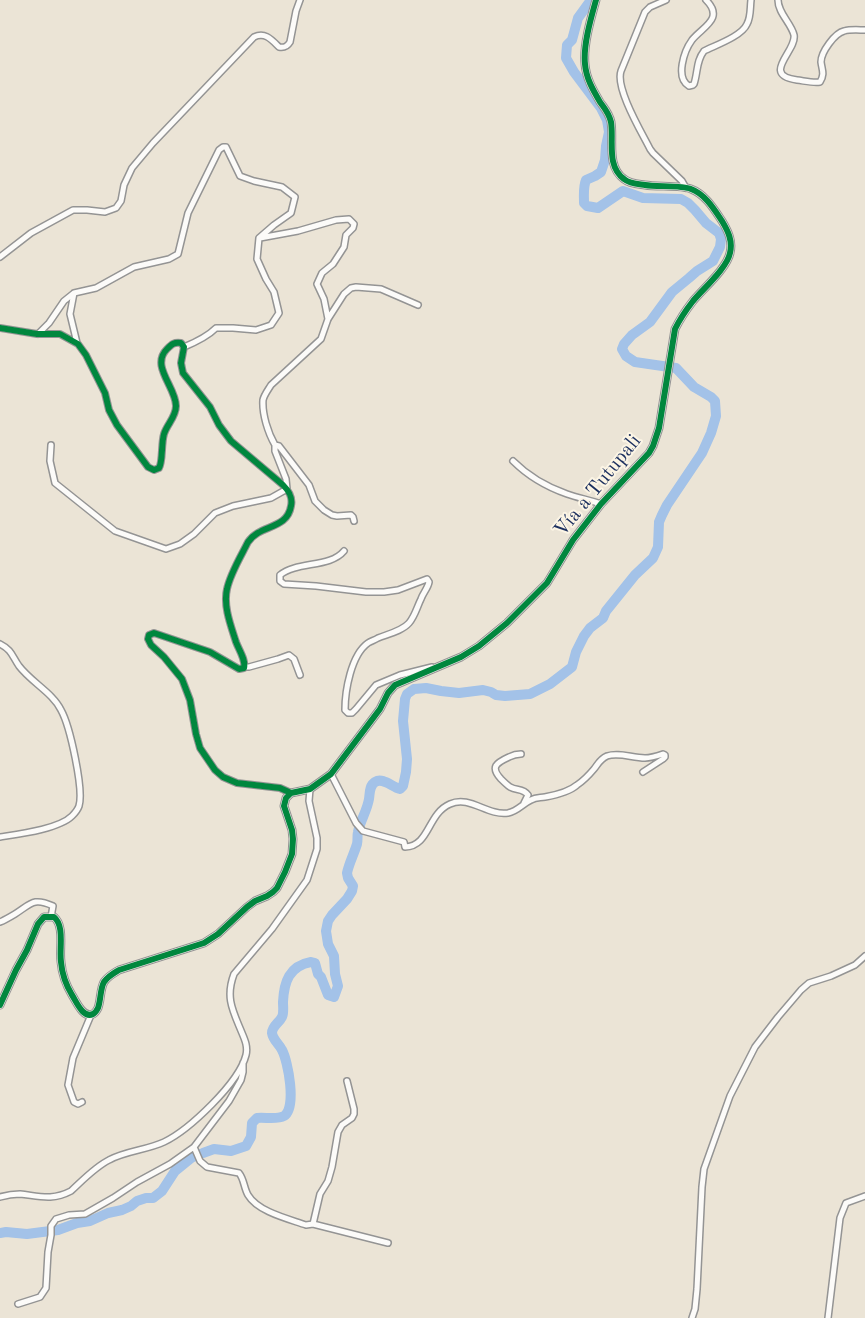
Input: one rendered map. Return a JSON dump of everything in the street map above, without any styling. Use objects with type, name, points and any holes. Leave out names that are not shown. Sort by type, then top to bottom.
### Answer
[{"type":"street","points":[[0,257],[31,233],[73,210],[105,212],[116,208],[121,201],[124,185],[132,168],[153,143],[254,37],[258,35],[266,36],[281,48],[289,44],[300,0]]},
{"type":"street","points":[[596,0],[585,51],[585,66],[590,84],[608,111],[616,169],[625,180],[634,184],[686,188]]},
{"type":"street","points":[[666,0],[650,7],[645,12],[621,71],[620,78],[632,115],[650,149],[682,181],[686,188]]},
{"type":"street","points":[[706,0],[711,5],[712,17],[710,22],[692,40],[684,58],[682,75],[684,82],[689,86],[694,84],[700,56],[738,34],[746,27],[751,0]]},
{"type":"street","points":[[778,0],[778,5],[792,28],[794,37],[793,45],[781,66],[783,74],[789,79],[820,82],[824,75],[821,59],[823,52],[830,43],[839,33],[845,30],[865,30]]},
{"type":"street","points":[[37,334],[49,323],[64,301],[74,293],[96,288],[134,267],[169,259],[178,254],[188,213],[219,150],[226,147],[240,176],[282,187],[295,197],[292,213],[259,238],[257,259],[274,292],[279,313],[271,325],[256,330],[216,328],[211,334],[184,346]]},
{"type":"street","name":"Vía a Tutupali","points":[[291,793],[310,789],[331,774],[380,709],[395,684],[461,657],[479,646],[507,623],[547,583],[573,540],[601,504],[649,453],[659,428],[675,330],[693,301],[723,266],[730,254],[730,236],[714,209],[703,197],[690,188],[686,188]]},
{"type":"street","points":[[259,238],[298,231],[336,220],[349,219],[354,224],[346,235],[344,247],[333,264],[322,274],[317,284],[324,299],[328,319]]},
{"type":"street","points":[[287,489],[286,479],[266,422],[263,401],[266,392],[271,385],[322,338],[328,319],[344,294],[351,288],[381,289],[418,305]]},
{"type":"street","points":[[74,293],[70,314],[78,344],[105,393],[109,410],[117,425],[148,467],[154,470],[161,466],[164,435],[175,415],[176,409],[174,393],[163,373],[163,353],[171,344],[176,342],[184,346]]},
{"type":"street","points":[[0,328],[37,334],[60,334],[78,344]]},
{"type":"street","points":[[184,346],[180,362],[184,373],[210,407],[231,441],[287,489],[292,503],[288,516],[283,522],[252,536],[230,578],[226,598],[229,616],[245,667]]},
{"type":"street","points":[[51,444],[50,461],[55,483],[115,531],[166,549],[180,544],[194,534],[215,513],[233,506],[271,498],[287,489]]},
{"type":"street","points":[[275,445],[279,446],[309,485],[315,502],[332,515],[350,514],[354,521]]},
{"type":"street","points":[[513,461],[522,470],[543,484],[567,494],[601,504]]},
{"type":"street","points":[[344,551],[340,556],[299,566],[284,572],[280,575],[280,581],[284,584],[366,592],[398,590],[427,579],[429,582],[408,624],[367,644],[358,654],[347,686],[345,710],[348,713],[352,713],[376,685],[400,675],[437,667]]},
{"type":"street","points":[[82,1102],[78,1104],[74,1102],[68,1085],[73,1058],[91,1015],[98,1009],[105,980],[111,974],[120,970],[204,943],[218,934],[247,907],[277,888],[292,854],[292,830],[284,806],[286,798],[291,793],[280,788],[237,783],[215,770],[200,748],[190,700],[182,679],[164,657],[151,645],[148,637],[154,633],[210,652],[239,669],[278,660],[289,655],[294,659],[300,675]]},
{"type":"street","points":[[0,644],[8,648],[19,666],[33,682],[56,702],[62,711],[72,744],[79,784],[79,807],[71,817],[60,824],[0,837]]},
{"type":"street","points":[[520,754],[514,754],[502,760],[496,765],[495,770],[510,787],[526,792],[528,795],[522,806]]},
{"type":"street","points":[[331,774],[358,826],[363,831],[404,842],[405,847],[409,847],[416,845],[422,840],[440,810],[455,802],[461,801],[499,813],[516,811],[532,799],[570,790],[583,780],[599,761],[605,757],[628,755],[648,758],[665,755],[666,757],[663,760],[643,772]]},
{"type":"street","points":[[0,1197],[18,1194],[37,1197],[58,1197],[71,1191],[100,1165],[112,1158],[146,1149],[164,1142],[181,1132],[233,1080],[243,1063],[247,1049],[231,1004],[230,983],[234,974],[272,929],[307,880],[317,843],[309,801],[310,789]]},
{"type":"street","points":[[0,922],[33,902],[53,906],[51,917]]},
{"type":"street","points":[[0,1005],[38,924],[44,918],[51,917],[56,918],[60,926],[61,961],[66,982],[82,1010],[91,1015]]},
{"type":"street","points":[[855,965],[865,956]]},
{"type":"street","points":[[692,1318],[697,1290],[704,1169],[730,1096],[754,1047],[801,990],[809,983],[832,976],[865,962]]},
{"type":"street","points":[[18,1304],[40,1296],[46,1288],[51,1226],[56,1219],[69,1215],[85,1214],[195,1149],[229,1101],[241,1080],[243,1063]]},
{"type":"street","points":[[312,1224],[320,1194],[328,1181],[332,1167],[338,1132],[342,1125],[352,1118],[354,1114],[347,1081]]},
{"type":"street","points":[[195,1149],[200,1161],[210,1168],[239,1173],[248,1195],[254,1203],[267,1211],[306,1225],[312,1224],[388,1242]]},
{"type":"street","points":[[828,1318],[840,1218],[846,1202],[865,1196]]},
{"type":"waterway","points":[[0,1233],[27,1234],[58,1230],[122,1210],[137,1201],[153,1198],[162,1191],[175,1171],[191,1158],[214,1149],[231,1151],[246,1146],[251,1137],[252,1123],[257,1118],[284,1116],[290,1104],[289,1074],[281,1048],[272,1033],[273,1028],[283,1015],[286,982],[297,967],[311,962],[315,963],[328,995],[334,997],[338,986],[334,956],[328,944],[326,931],[328,921],[352,891],[353,886],[347,873],[357,844],[359,828],[372,786],[378,781],[388,783],[400,789],[403,786],[407,759],[403,721],[407,694],[414,689],[426,688],[459,693],[483,690],[505,696],[530,694],[550,684],[572,667],[576,652],[584,636],[590,628],[603,618],[606,611],[635,575],[653,558],[658,547],[659,522],[662,515],[702,453],[711,433],[716,416],[715,401],[694,387],[676,368],[635,362],[626,356],[622,349],[632,335],[650,322],[672,292],[697,271],[713,261],[720,247],[721,239],[719,233],[706,223],[688,203],[681,199],[643,198],[623,191],[598,208],[587,206],[584,203],[586,180],[601,172],[605,160],[609,132],[607,120],[601,108],[566,58],[567,45],[572,40],[578,18],[591,0]]},
{"type":"cycle path","points":[[0,1005],[38,924],[44,917],[54,917],[57,921],[61,932],[62,971],[80,1009],[89,1015],[94,1014],[98,1009],[103,985],[113,974],[119,970],[204,943],[218,934],[255,901],[273,892],[277,888],[292,854],[292,830],[284,806],[286,798],[291,793],[310,789],[331,774],[380,709],[388,693],[395,685],[461,657],[479,646],[507,623],[547,583],[573,540],[601,504],[649,453],[659,428],[675,329],[693,301],[728,259],[731,244],[728,232],[722,221],[701,194],[682,187],[650,186],[631,183],[618,174],[613,160],[610,119],[590,84],[585,64],[586,40],[596,0]]},
{"type":"cycle path","points":[[0,328],[37,334],[60,334],[78,344],[86,355],[105,393],[109,410],[117,425],[148,467],[154,470],[159,468],[164,434],[175,414],[176,406],[161,362],[167,349],[172,345],[181,343],[184,347],[181,363],[183,373],[210,407],[219,425],[231,441],[289,492],[291,506],[288,514],[279,523],[253,536],[248,542],[228,583],[226,596],[228,616],[243,658],[244,668],[239,669],[210,652],[154,633],[149,635],[148,639],[151,645],[164,657],[182,679],[190,700],[200,748],[215,770],[223,777],[237,783],[280,788],[291,793]]}]
